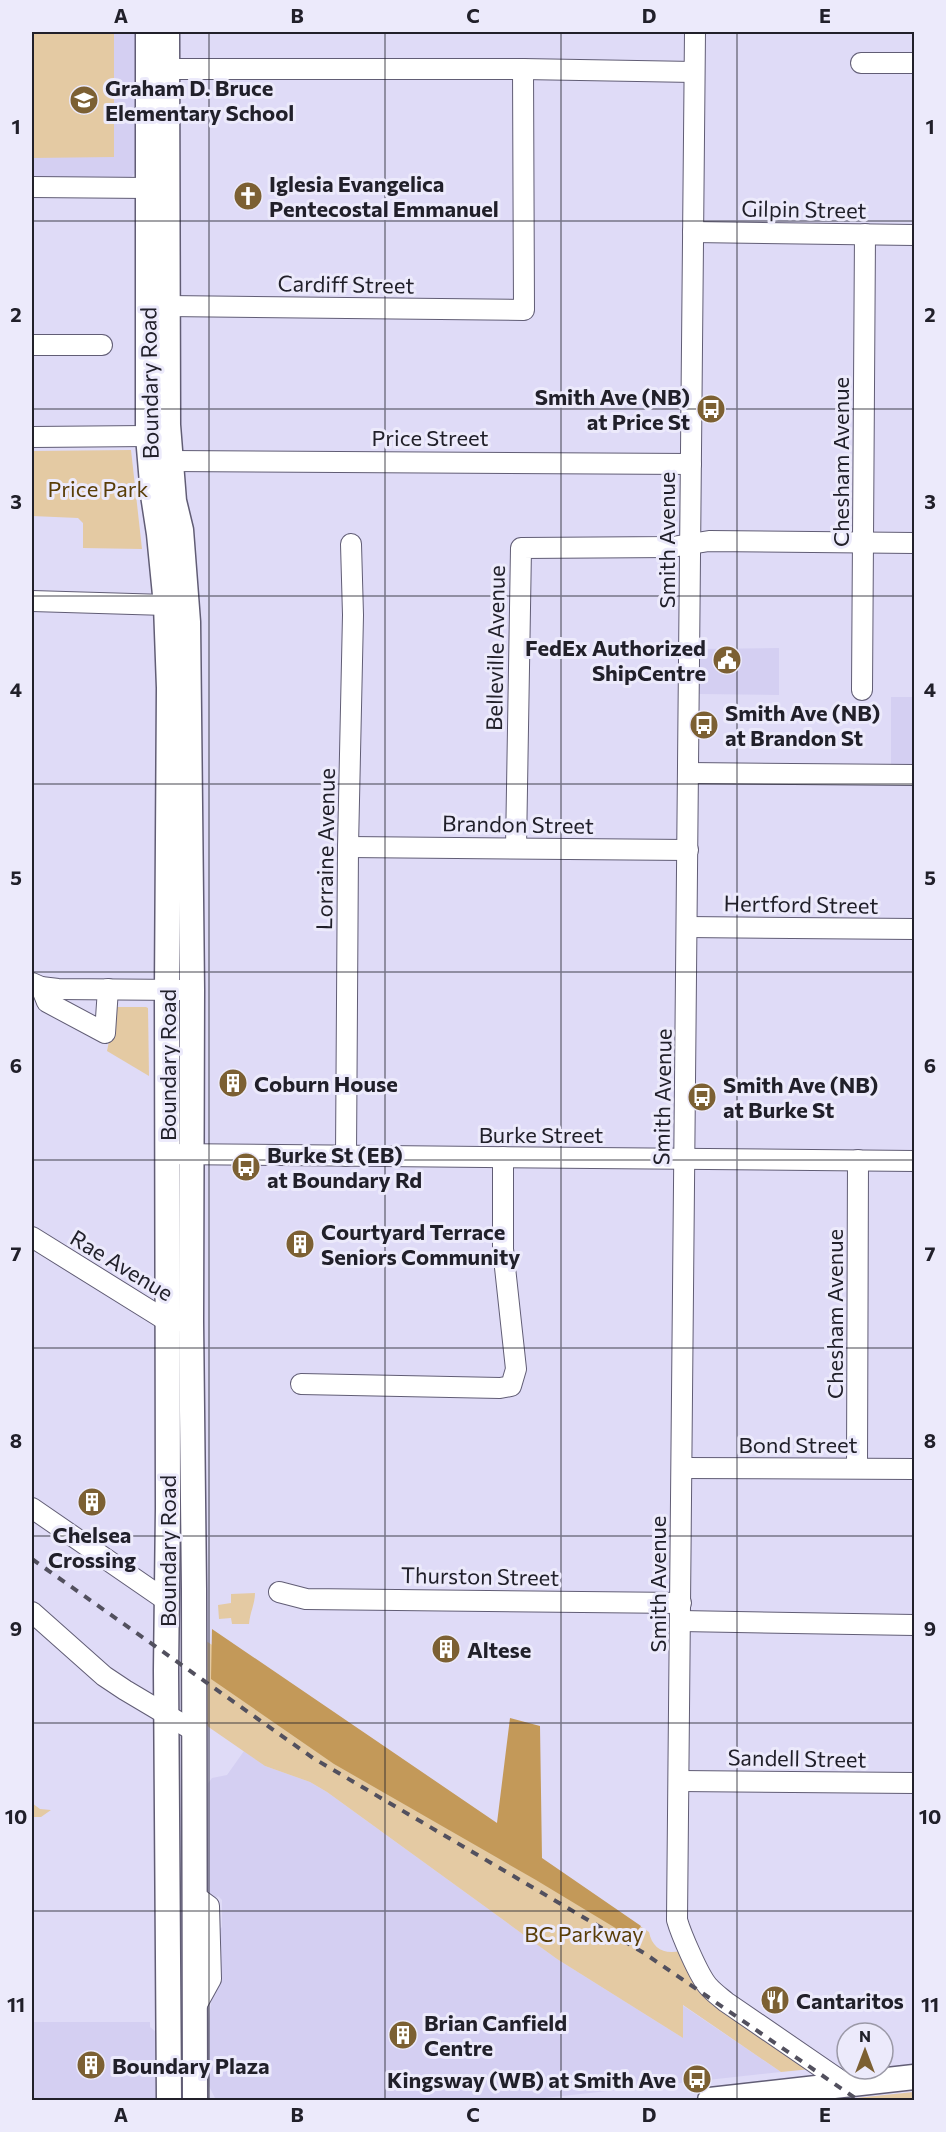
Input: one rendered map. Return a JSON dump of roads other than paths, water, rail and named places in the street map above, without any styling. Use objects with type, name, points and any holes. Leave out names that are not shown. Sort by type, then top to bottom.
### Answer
[{"type":"main road","name":"Boundary Road","points":[[148,32],[148,436],[166,605],[169,688],[167,1154],[179,1321],[194,1731],[195,2008],[199,2095]]},
{"type":"main road","name":"Boundary Road","points":[[167,32],[167,306],[170,461],[174,501],[181,530],[188,622],[192,990],[192,1154],[179,1321],[167,1601],[169,2100]]},
{"type":"main road","points":[[148,436],[158,447],[163,473],[174,501]]},
{"type":"main road","points":[[710,2100],[915,2078]]},
{"type":"street","name":"Smith Avenue","points":[[695,32],[677,1920],[701,1976],[713,1991],[847,2085]]},
{"type":"street","points":[[861,63],[915,63]]},
{"type":"street","points":[[167,69],[523,69],[694,72]]},
{"type":"street","name":"Cardiff Street","points":[[167,306],[524,310],[523,69]]},
{"type":"street","points":[[32,187],[147,188]]},
{"type":"street","name":"Gilpin Street","points":[[693,232],[915,235]]},
{"type":"street","name":"Chesham Avenue","points":[[862,690],[865,234]]},
{"type":"street","points":[[32,345],[102,345]]},
{"type":"street","points":[[32,436],[148,436]]},
{"type":"street","name":"Price Street","points":[[170,461],[691,464]]},
{"type":"street","points":[[691,543],[709,541],[915,543]]},
{"type":"street","name":"Belleville Avenue","points":[[516,848],[521,548],[672,547],[691,543]]},
{"type":"street","name":"Lorraine Avenue","points":[[346,1156],[348,847],[353,615],[351,544]]},
{"type":"street","points":[[32,601],[166,605]]},
{"type":"street","points":[[688,773],[915,775]]},
{"type":"street","name":"Brandon Street","points":[[348,847],[688,850]]},
{"type":"street","name":"Hertford Street","points":[[687,927],[915,929]]},
{"type":"street","points":[[36,985],[192,990]]},
{"type":"street","points":[[36,985],[47,1002],[105,1033],[108,989]]},
{"type":"street","name":"Burke Street","points":[[167,1154],[915,1161]]},
{"type":"street","points":[[302,1384],[500,1388],[512,1386],[516,1369],[503,1237],[504,1157]]},
{"type":"street","name":"Chesham Avenue","points":[[857,1468],[858,1161]]},
{"type":"street","name":"Rae Avenue","points":[[32,1237],[179,1321]]},
{"type":"street","name":"Bond Street","points":[[682,1468],[915,1469]]},
{"type":"street","points":[[32,1508],[167,1601]]},
{"type":"street","name":"Thurston Street","points":[[279,1592],[306,1599],[681,1612],[915,1625]]},
{"type":"street","points":[[32,1612],[104,1676],[194,1731]]},
{"type":"street","name":"Sandell Street","points":[[680,1780],[915,1783]]},
{"type":"railway","points":[[32,1559],[313,1758],[644,1953],[858,2100]]},
{"type":"place","name":"Graham D. Bruce Elementary School","points":[[84,100]]},
{"type":"place","name":"Iglesia Evangelica Pentecostal Emmanuel","points":[[248,196]]},
{"type":"place","name":"Smith Ave (NB) at Price St","points":[[711,409]]},
{"type":"place","name":"FedEx Authorized ShipCentre","points":[[727,660]]},
{"type":"place","name":"Smith Ave (NB) at Brandon St","points":[[704,725]]},
{"type":"place","name":"Coburn House","points":[[233,1083]]},
{"type":"place","name":"Smith Ave (NB) at Burke St","points":[[702,1097]]},
{"type":"place","name":"Burke St (EB) at Boundary Rd","points":[[246,1167]]},
{"type":"place","name":"Courtyard Terrace Seniors Community","points":[[300,1244]]},
{"type":"place","name":"Chelsea Crossing","points":[[92,1502]]},
{"type":"place","name":"Altese","points":[[446,1649]]},
{"type":"place","name":"Cantaritos","points":[[775,2000]]},
{"type":"place","name":"Brian Canfield Centre","points":[[403,2035]]},
{"type":"place","name":"Boundary Plaza","points":[[91,2065]]},
{"type":"place","name":"Kingsway (WB) at Smith Ave","points":[[697,2079]]},
{"type":"park label","name":"Price Park","points":[[98,488]]},
{"type":"park label","name":"BC Parkway","points":[[584,1933]]}]
